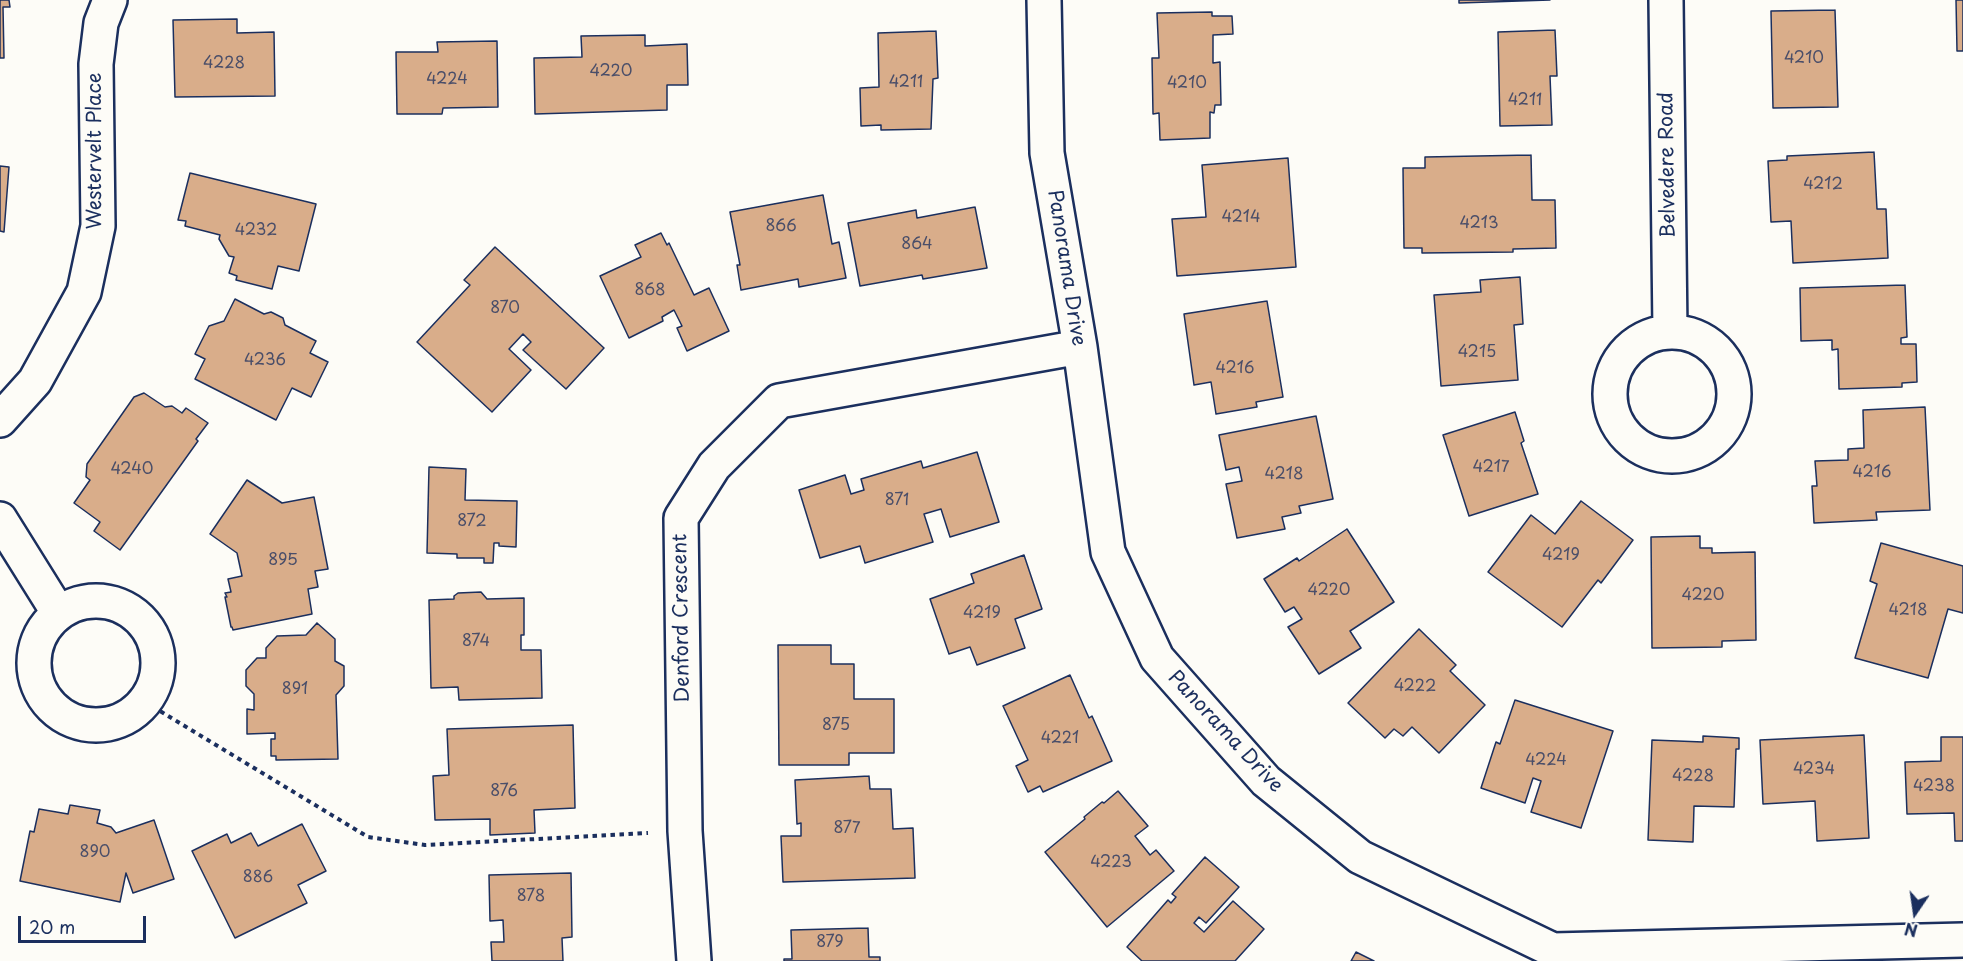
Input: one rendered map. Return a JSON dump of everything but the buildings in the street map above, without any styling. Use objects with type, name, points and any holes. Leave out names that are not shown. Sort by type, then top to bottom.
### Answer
[{"type":"street","name":"Westervelt Place","points":[[0,420],[36,381],[84,292],[98,226],[96,64],[101,23],[110,0]]},
{"type":"street","name":"Panorama Drive","points":[[1044,0],[1047,153],[1080,347],[1108,552],[1157,658],[1266,782],[1360,857],[1550,956],[1946,947]]},
{"type":"street","name":"Belvedere Road","points":[[1666,0],[1670,331]]},
{"type":"street","name":"Denford Crescent","points":[[694,961],[684,831],[681,518],[714,466],[779,401],[1080,347]]},
{"type":"street","points":[[0,519],[58,612]]},
{"type":"street","points":[[101,600],[123,606],[141,619],[153,638],[159,659],[156,682],[145,702],[128,717],[105,725],[81,724],[60,715],[43,697],[34,675],[34,651],[42,629],[58,612],[78,602],[101,600]]},
{"type":"path","points":[[145,702],[368,837],[424,844],[684,831]]}]
